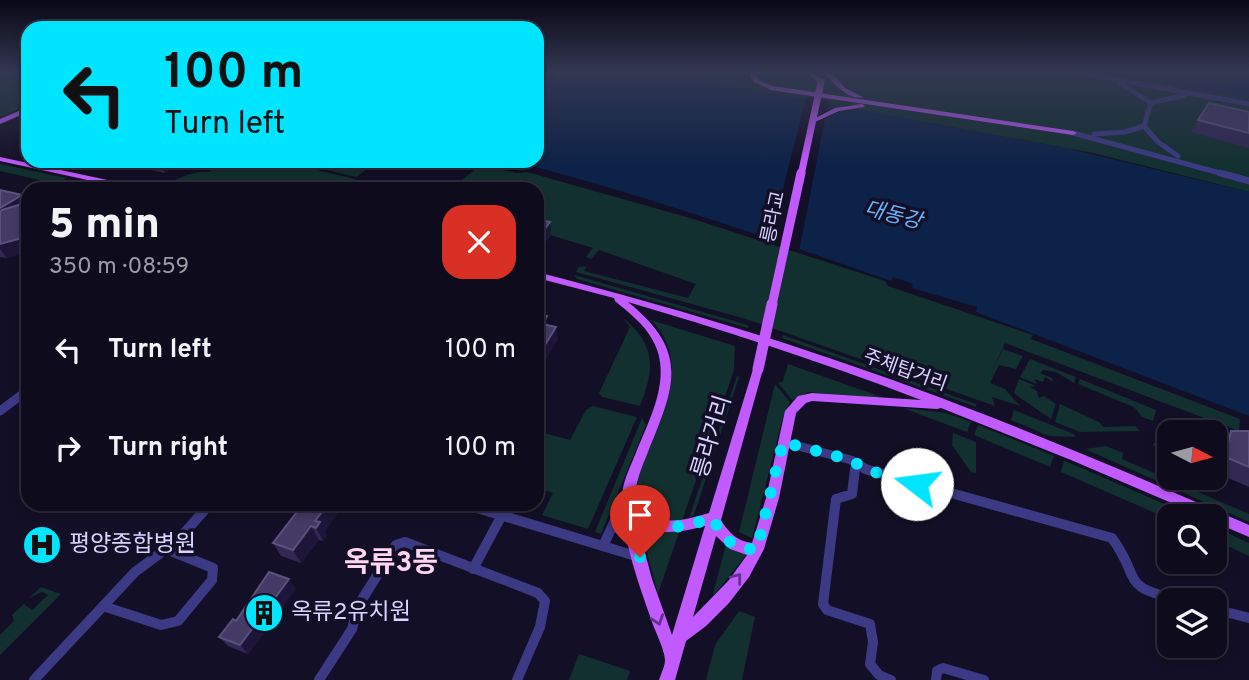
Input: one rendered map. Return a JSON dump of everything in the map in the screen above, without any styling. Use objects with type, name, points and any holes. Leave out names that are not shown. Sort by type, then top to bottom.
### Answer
[{"type":"main road","name":"릉라교","points":[[758,369],[817,103]]},
{"type":"main road","points":[[872,103],[1073,133]]},
{"type":"main road","points":[[889,103],[1073,133]]},
{"type":"main road","points":[[813,121],[833,111],[857,106],[973,118]]},
{"type":"main road","points":[[0,122],[21,112]]},
{"type":"main road","points":[[0,159],[21,164]]},
{"type":"main road","points":[[42,168],[107,182]]},
{"type":"main road","name":"주체탑거리","points":[[544,277],[612,294],[783,346],[948,405],[1249,531]]},
{"type":"main road","points":[[612,294],[644,320],[664,348],[669,370],[628,501],[640,557],[673,659]]},
{"type":"main road","points":[[644,320],[645,314],[659,308]]},
{"type":"main road","name":"릉라거리","points":[[667,680],[712,518],[758,369]]},
{"type":"main road","points":[[678,637],[699,625],[757,549],[791,411],[802,399],[812,397],[948,405]]},
{"type":"main road","points":[[628,501],[643,522],[663,528],[687,526],[712,518],[730,544],[740,548],[757,549]]},
{"type":"street","points":[[1144,126],[1151,103]]},
{"type":"street","points":[[1073,133],[1115,133],[1144,126]]},
{"type":"street","points":[[1144,126],[1158,142],[1191,164]]},
{"type":"street","points":[[1073,133],[1249,181]]},
{"type":"street","points":[[0,411],[21,395]]},
{"type":"street","points":[[783,442],[856,464],[867,470],[1112,538],[1121,548],[1133,580],[1143,591],[1157,594]]},
{"type":"street","points":[[856,464],[852,495],[836,499],[823,604],[827,610],[870,624],[873,630],[870,667],[874,675],[891,680]]},
{"type":"street","points":[[603,546],[628,501]]},
{"type":"street","points":[[34,680],[135,572],[166,549],[203,511]]},
{"type":"street","points":[[488,511],[640,557]]},
{"type":"street","points":[[473,569],[502,515]]},
{"type":"street","points":[[319,680],[352,629],[358,606],[396,545],[405,542],[463,561],[473,569],[538,593],[545,601],[540,627],[517,680]]},
{"type":"street","points":[[103,606],[161,625],[178,621],[212,580],[213,568],[166,549]]},
{"type":"street","points":[[1227,612],[1249,618]]},
{"type":"street","points":[[936,680],[937,671],[943,668],[984,680]]},
{"type":"green space","points":[[0,103],[21,103],[21,108],[0,117]]},
{"type":"green space","points":[[819,103],[1249,103],[1249,192],[1093,153]]},
{"type":"green space","points":[[0,164],[67,178],[60,182],[48,182],[0,171]]},
{"type":"green space","points":[[215,168],[309,168],[355,179],[352,182],[172,182],[192,173],[209,172]]},
{"type":"green space","points":[[318,168],[368,168],[356,177]]},
{"type":"green space","points":[[476,168],[527,172],[690,218],[885,281],[888,286],[1033,335],[1031,339],[1240,419],[1239,431],[1227,426],[1227,420],[1210,420],[1005,343],[991,374],[1003,349],[1023,356],[1016,369],[999,365],[990,383],[1005,389],[1020,406],[992,397],[995,406],[746,319],[576,272],[579,267],[587,266],[584,271],[688,298],[696,284],[599,250],[591,259],[586,257],[593,248],[544,233],[544,182],[459,182]]},
{"type":"green space","points":[[574,275],[748,325],[748,328],[577,279]]},
{"type":"green space","points":[[623,318],[642,338],[650,358],[648,380],[640,406],[602,397],[599,393],[630,327]]},
{"type":"green space","points":[[651,320],[735,346],[734,370],[682,521],[662,521],[646,516],[636,504],[634,495],[634,484],[660,423],[671,379],[671,358],[665,338]]},
{"type":"green space","points":[[783,335],[976,404],[976,407],[782,338]]},
{"type":"green space","points":[[1030,359],[1076,377],[1074,383],[1056,372],[1043,370],[1040,373],[1052,378],[1053,382],[1045,377],[1043,382],[1034,379],[1037,384],[1020,377]]},
{"type":"green space","points":[[788,364],[887,399],[808,392],[792,400],[778,383],[783,381]]},
{"type":"green space","points":[[737,376],[739,377],[694,515],[689,518]]},
{"type":"green space","points":[[1019,379],[1036,386],[1030,387],[1037,391],[1039,398],[1044,396],[1056,404],[1051,419],[1016,395],[1014,392]]},
{"type":"green space","points":[[1080,379],[1156,410],[1153,421],[1142,417],[1134,407],[1078,384]]},
{"type":"green space","points":[[775,384],[790,402],[783,417],[752,538],[739,532]]},
{"type":"green space","points":[[1060,404],[1099,422],[1103,427],[1135,426],[1140,431],[1080,432],[1055,422]]},
{"type":"green space","points":[[593,406],[637,417],[588,529],[542,515],[553,493],[544,490],[544,433],[570,440],[586,410]]},
{"type":"green space","points":[[903,408],[946,413],[971,422],[967,432]]},
{"type":"green space","points":[[1014,410],[1076,437],[1049,436],[1011,420]]},
{"type":"green space","points":[[642,418],[646,425],[601,534],[595,532]]},
{"type":"green space","points":[[978,425],[1054,456],[1050,467],[974,435]]},
{"type":"green space","points":[[953,433],[976,442],[976,473],[971,472],[952,445]]},
{"type":"green space","points":[[1106,446],[1123,453],[1122,459],[1157,474],[1157,481],[1085,449]]},
{"type":"green space","points":[[1064,461],[1164,504],[1157,504],[1157,514],[1061,472]]},
{"type":"green space","points":[[1177,490],[1194,490],[1226,504],[1209,504]]},
{"type":"green space","points":[[1227,504],[1249,514],[1249,522],[1227,512]]},
{"type":"green space","points":[[641,529],[679,532],[658,594]]},
{"type":"green space","points":[[1227,533],[1249,543],[1249,556],[1227,546]]},
{"type":"green space","points":[[726,545],[747,554],[714,595],[713,593]]},
{"type":"green space","points":[[41,587],[61,594],[0,655],[0,635],[14,621],[12,615],[24,604],[32,610],[48,595],[42,592],[29,598]]},
{"type":"green space","points":[[739,611],[755,617],[742,680],[706,680],[715,645]]},
{"type":"green space","points":[[579,654],[630,671],[627,680],[569,680]]},
{"type":"water","name":"대동강","points":[[544,103],[819,103],[1066,148],[1249,192],[1249,416],[976,312],[977,307],[912,288],[913,284],[893,277],[891,281],[750,232],[539,168],[544,168]]},
{"type":"pier","points":[[805,103],[829,103],[828,110],[849,105],[864,107],[840,111],[825,119],[799,251],[770,242]]},
{"type":"building","points":[[1209,103],[1249,112],[1249,133],[1198,120]]},
{"type":"building","points":[[0,190],[21,195],[21,196],[0,208]]},
{"type":"building","points":[[21,204],[21,238],[0,244],[2,210]]},
{"type":"building","points":[[544,324],[556,327],[544,347]]},
{"type":"building","points":[[1231,431],[1249,431],[1249,467],[1227,458],[1227,439]]},
{"type":"building","points":[[298,511],[323,511],[315,521],[320,522],[316,528],[311,526],[293,550],[273,543]]},
{"type":"building","points":[[269,572],[289,579],[240,645],[219,637],[233,619],[236,621]]},
{"type":"place","name":"평양종합병원","points":[[42,545]]},
{"type":"place","name":"옥류2유치원","points":[[264,613]]},
{"type":"district","name":"옥류3동","points":[[391,564]]},
{"type":"route","points":[[640,557],[628,507],[643,522],[663,528],[687,526],[712,518],[730,544],[740,548],[757,549],[783,442],[851,460],[867,470],[917,484]]}]
